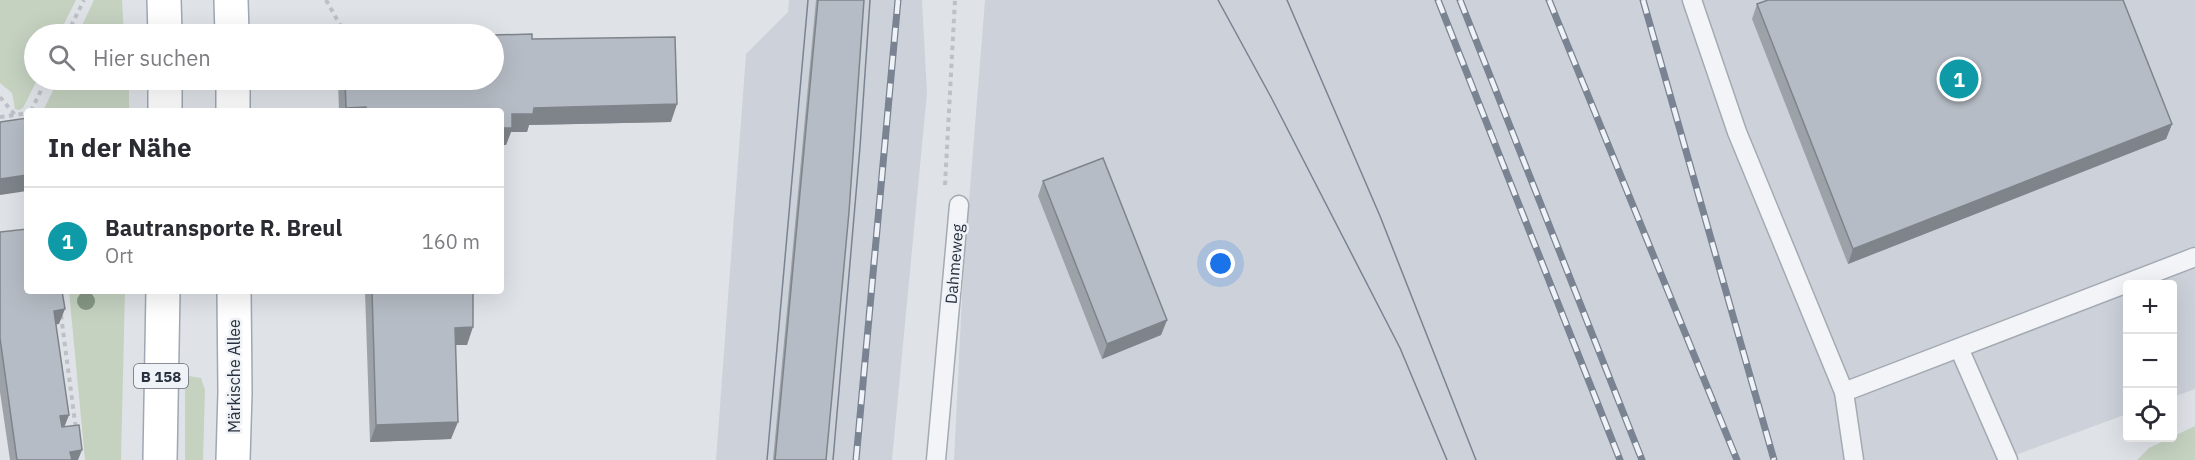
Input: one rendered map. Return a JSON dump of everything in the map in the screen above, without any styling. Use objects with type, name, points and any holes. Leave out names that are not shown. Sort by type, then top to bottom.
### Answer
[{"type":"main road","points":[[164,0],[165,24]]},
{"type":"main road","points":[[231,0],[232,24]]},
{"type":"main road","points":[[165,90],[165,108]]},
{"type":"main road","points":[[233,90],[233,108]]},
{"type":"main road","name":"B 158","points":[[160,460],[163,294]]},
{"type":"main road","name":"Märkische Allee","points":[[233,460],[234,294]]},
{"type":"lane","points":[[1692,0],[1737,132],[1844,392],[1854,460]]},
{"type":"lane","name":"Dahmeweg","points":[[936,460],[959,205]]},
{"type":"lane","points":[[1844,392],[2195,257]]},
{"type":"lane","points":[[1959,348],[2008,460]]},
{"type":"path","points":[[72,24],[84,0]]},
{"type":"path","points":[[326,0],[340,24]]},
{"type":"path","name":"Dahmeweg","points":[[956,0],[944,184],[959,205]]},
{"type":"path","points":[[32,108],[41,90]]},
{"type":"path","points":[[0,97],[15,115]]},
{"type":"path","points":[[0,117],[24,114]]},
{"type":"path","points":[[61,314],[77,437]]},
{"type":"shaded area","points":[[789,0],[922,0],[927,93],[892,460],[716,460],[746,54],[788,12]]},
{"type":"shaded area","points":[[985,0],[2195,0],[2195,389],[2177,396],[2177,280],[2123,280],[2123,415],[2002,460],[954,460],[963,276]]},
{"type":"green space","points":[[0,0],[76,0],[64,24],[24,24],[24,90],[32,90],[23,108],[15,109],[12,93],[0,83]]},
{"type":"green space","points":[[94,0],[122,0],[123,24],[83,24]]},
{"type":"green space","points":[[53,90],[129,90],[129,108],[44,108]]},
{"type":"green space","points":[[69,294],[125,294],[121,460],[85,460]]},
{"type":"green space","points":[[189,376],[201,378],[205,390],[203,460],[185,460],[185,388]]},
{"type":"green space","points":[[2195,426],[2195,460],[2137,460],[2149,448],[2162,442],[2177,442],[2177,435]]},
{"type":"building","points":[[818,0],[864,0],[849,212],[826,460],[775,460]]},
{"type":"building","points":[[1768,0],[2123,0],[2172,124],[1853,249],[1757,4]]},
{"type":"building","points":[[532,34],[532,39],[675,37],[677,104],[534,108],[533,114],[512,114],[512,128],[504,128],[504,108],[346,108],[345,90],[504,90],[504,35]]},
{"type":"building","points":[[24,118],[24,175],[0,179],[0,122]]},
{"type":"building","points":[[1103,158],[1167,320],[1107,344],[1043,181]]},
{"type":"building","points":[[24,229],[24,294],[62,294],[65,309],[54,311],[69,415],[60,416],[62,427],[79,425],[82,450],[70,452],[72,460],[17,460],[0,338],[0,232]]},
{"type":"building","points":[[372,294],[473,294],[473,327],[455,328],[458,422],[376,425]]},
{"type":"tram line","points":[[767,460],[808,0]]},
{"type":"tram line","points":[[833,460],[860,147],[870,0]]},
{"type":"tram line","points":[[1218,0],[1272,99],[1400,348],[1447,460]]},
{"type":"tram line","points":[[1287,0],[1380,216],[1476,460]]},
{"type":"railway","points":[[856,460],[898,0]]},
{"type":"railway","points":[[1438,0],[1620,460]]},
{"type":"railway","points":[[1460,0],[1642,460]]},
{"type":"railway","points":[[1549,0],[1737,460]]},
{"type":"railway","points":[[1643,0],[1774,460]]},
{"type":"place","name":"Bautransporte R. Breul","points":[[1959,79]]}]
